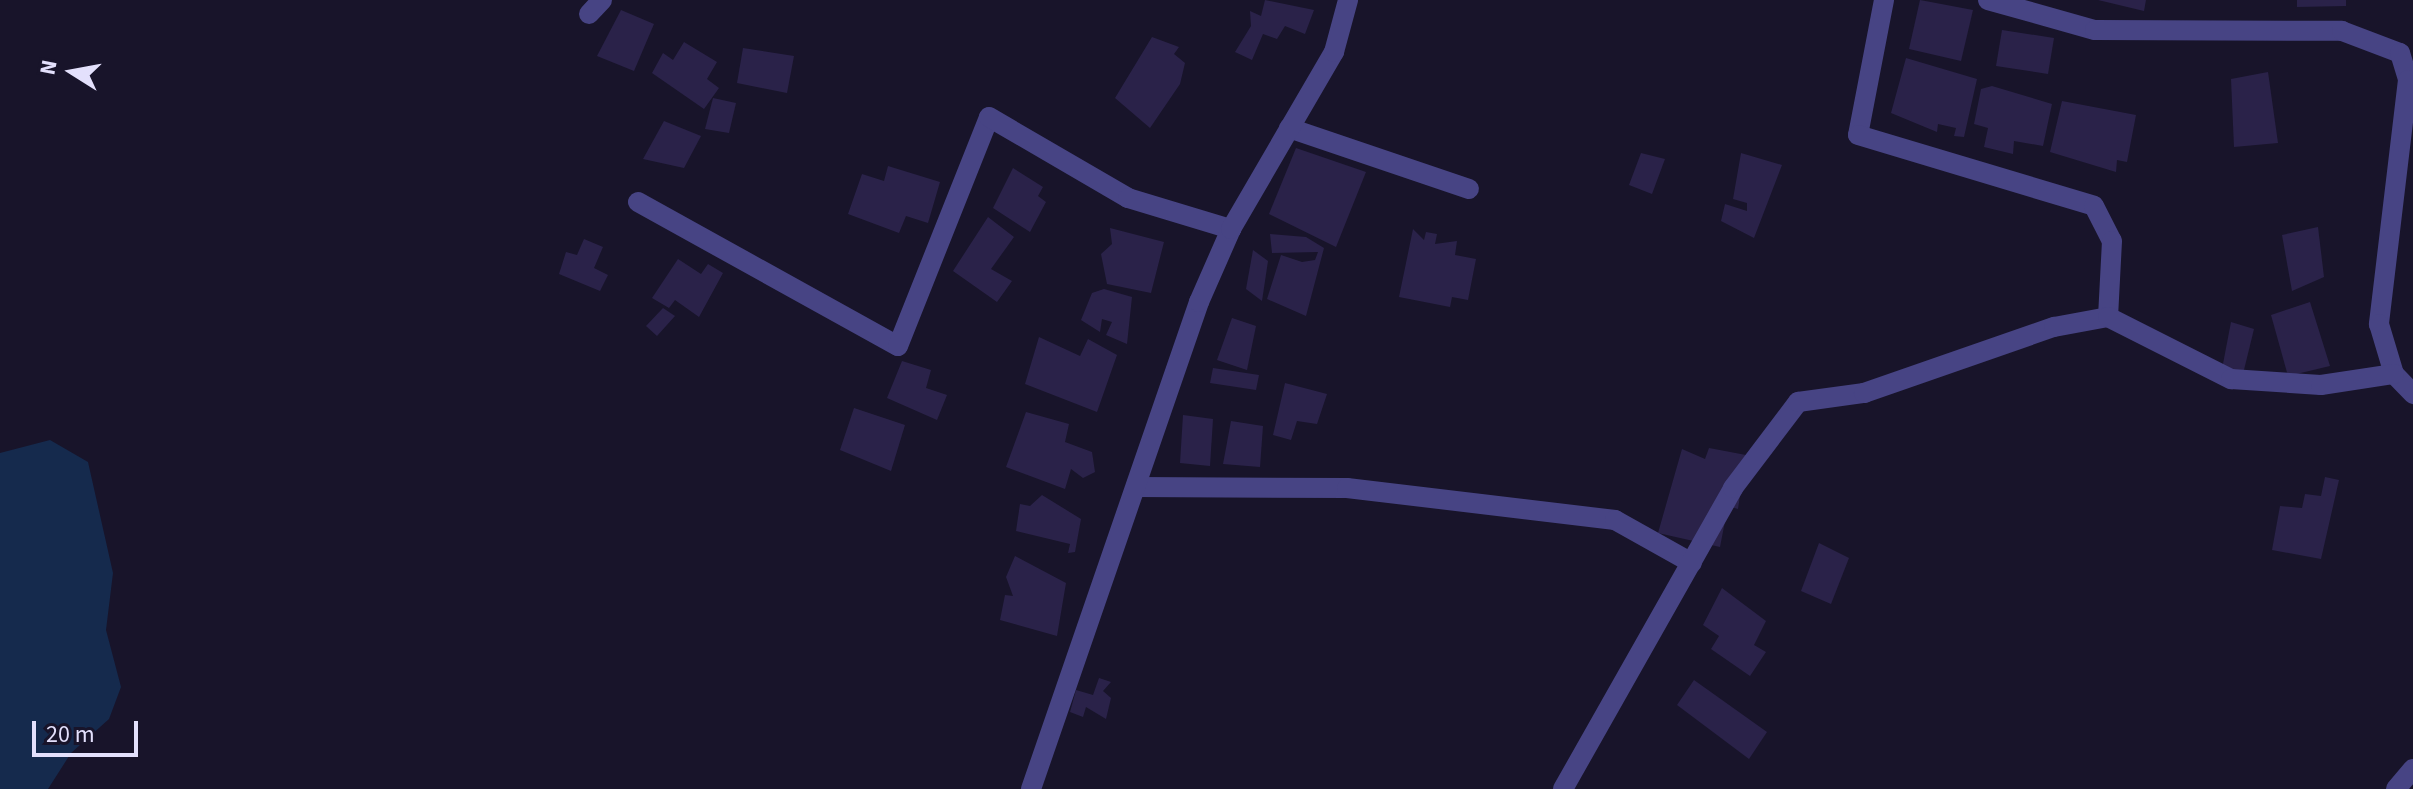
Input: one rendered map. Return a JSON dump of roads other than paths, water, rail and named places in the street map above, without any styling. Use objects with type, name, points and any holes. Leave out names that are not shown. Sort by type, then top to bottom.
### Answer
[{"type":"street","points":[[1031,789],[1136,487],[1231,229],[1334,52],[1348,0]]},
{"type":"street","points":[[1884,0],[1858,135],[2094,206],[2112,241],[2108,317]]},
{"type":"street","points":[[1988,0],[2095,30],[2342,31],[2400,53],[2408,80],[2379,324],[2394,374],[2413,394]]},
{"type":"street","points":[[638,202],[898,346],[989,117],[1128,198],[1231,229]]},
{"type":"street","points":[[1289,128],[1469,189]]},
{"type":"street","points":[[1563,789],[1733,488],[1798,402],[1864,393],[2054,327],[2108,317],[2231,379],[2321,385],[2394,374]]},
{"type":"street","points":[[1136,487],[1347,488],[1615,520],[1692,563]]},
{"type":"street","points":[[2396,789],[2413,769]]},
{"type":"water","points":[[50,440],[88,462],[113,573],[106,630],[121,687],[109,719],[71,753],[48,789],[0,789],[0,453]]}]
